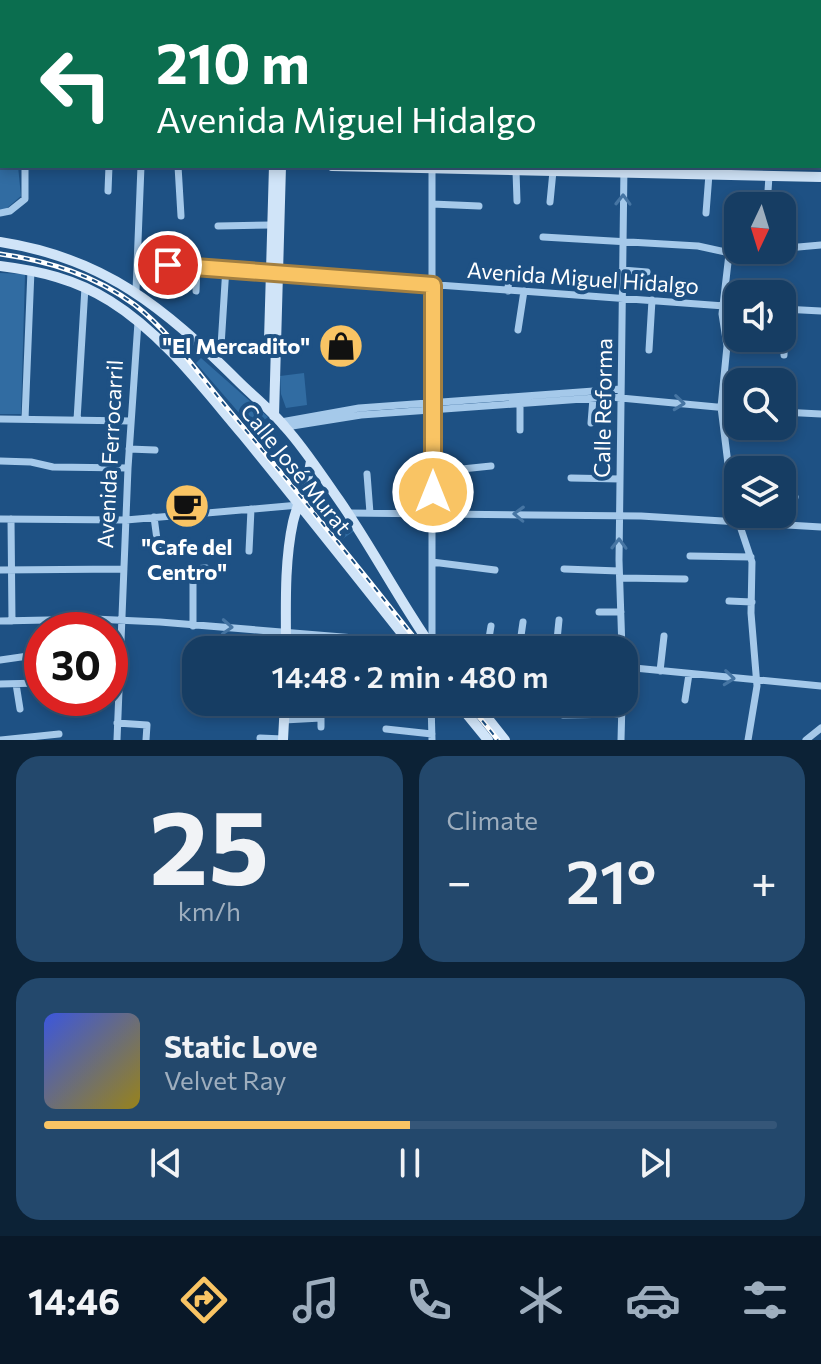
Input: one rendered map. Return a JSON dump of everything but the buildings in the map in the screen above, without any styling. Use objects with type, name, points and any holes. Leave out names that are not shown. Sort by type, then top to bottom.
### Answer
[{"type":"street","points":[[0,213],[10,211],[25,199],[25,168]]},
{"type":"street","points":[[108,191],[109,168]]},
{"type":"street","points":[[136,291],[141,168]]},
{"type":"street","points":[[178,168],[181,216]]},
{"type":"street","points":[[273,272],[271,225],[274,168]]},
{"type":"street","points":[[277,419],[271,393],[273,272],[281,168]]},
{"type":"street","points":[[432,168],[433,636]]},
{"type":"street","points":[[476,168],[553,171],[624,169],[709,174],[738,170],[769,176],[821,177]]},
{"type":"street","points":[[517,201],[521,169]]},
{"type":"street","name":"Calle Reforma","points":[[622,636],[619,574],[624,169]]},
{"type":"street","points":[[550,202],[553,171]]},
{"type":"street","points":[[706,213],[709,174]]},
{"type":"street","points":[[768,192],[769,176]]},
{"type":"street","points":[[432,204],[479,206]]},
{"type":"street","points":[[218,226],[271,225]]},
{"type":"street","points":[[543,237],[698,246],[724,253]]},
{"type":"street","points":[[0,242],[74,261],[136,291],[205,348],[277,419],[311,461],[348,513],[425,636]]},
{"type":"street","points":[[796,247],[821,245]]},
{"type":"street","name":"Avenida Miguel Hidalgo","points":[[139,263],[723,306]]},
{"type":"street","points":[[728,264],[723,306],[727,346],[721,407],[731,456]]},
{"type":"street","points":[[0,266],[58,276],[85,287],[138,322]]},
{"type":"street","points":[[196,291],[197,266]]},
{"type":"street","points":[[221,346],[226,267]]},
{"type":"street","points":[[25,419],[31,270]]},
{"type":"street","points":[[622,270],[647,272]]},
{"type":"street","points":[[508,291],[509,272]]},
{"type":"street","points":[[77,420],[85,287]]},
{"type":"street","points":[[518,330],[524,291]]},
{"type":"street","points":[[649,350],[652,300]]},
{"type":"street","points":[[796,310],[821,311]]},
{"type":"street","name":"Avenida Ferrocarril","points":[[121,612],[138,322]]},
{"type":"street","name":"Calle José Murat","points":[[138,322],[194,377],[403,636]]},
{"type":"street","points":[[277,419],[621,392],[724,407]]},
{"type":"street","points":[[525,401],[593,398],[621,392]]},
{"type":"street","points":[[258,400],[271,393]]},
{"type":"street","points":[[591,423],[593,398]]},
{"type":"street","points":[[520,430],[525,401]]},
{"type":"street","points":[[796,413],[821,414]]},
{"type":"street","points":[[0,419],[131,421]]},
{"type":"street","points":[[129,449],[155,450]]},
{"type":"street","points":[[0,461],[31,462],[53,467],[128,468]]},
{"type":"street","points":[[286,636],[287,576],[293,523],[311,461]]},
{"type":"street","points":[[433,472],[491,466]]},
{"type":"street","points":[[367,474],[370,513]]},
{"type":"street","points":[[571,478],[620,479]]},
{"type":"street","points":[[0,519],[126,520],[299,505]]},
{"type":"street","points":[[249,551],[251,509]]},
{"type":"street","points":[[348,513],[620,515],[724,520]]},
{"type":"street","points":[[154,517],[158,547]]},
{"type":"street","points":[[11,519],[12,621]]},
{"type":"street","points":[[796,524],[821,527]]},
{"type":"street","points":[[738,528],[751,557],[757,681],[748,740]]},
{"type":"street","points":[[690,556],[751,557]]},
{"type":"street","points":[[185,562],[193,569],[206,568]]},
{"type":"street","points":[[432,562],[495,570]]},
{"type":"street","points":[[0,570],[124,569]]},
{"type":"street","points":[[193,569],[193,626]]},
{"type":"street","points":[[564,569],[685,579]]},
{"type":"street","points":[[729,601],[752,602]]},
{"type":"street","points":[[599,612],[621,612]]},
{"type":"street","points":[[557,636],[559,620]]},
{"type":"street","points":[[0,621],[24,621]]},
{"type":"street","points":[[128,621],[331,636]]},
{"type":"street","points":[[521,636],[523,622]]},
{"type":"street","points":[[489,636],[491,626]]},
{"type":"street","points":[[660,671],[664,636]]},
{"type":"street","points":[[0,660],[24,657]]},
{"type":"street","points":[[638,669],[821,686]]},
{"type":"street","points":[[685,700],[689,674]]},
{"type":"street","points":[[0,684],[24,684]]},
{"type":"street","points":[[16,684],[20,709]]},
{"type":"street","name":"Avenida Ferrocarril","points":[[117,716],[117,740]]},
{"type":"street","points":[[260,738],[283,739],[285,716]]},
{"type":"street","points":[[312,716],[321,718],[321,727]]},
{"type":"street","points":[[386,729],[432,737],[431,716]]},
{"type":"street","points":[[468,716],[488,740]]},
{"type":"street","points":[[486,716],[505,740]]},
{"type":"street","points":[[621,740],[622,716]]},
{"type":"street","points":[[117,723],[147,725],[146,740]]},
{"type":"street","points":[[806,740],[821,728]]},
{"type":"street","points":[[400,740],[401,730]]},
{"type":"street","points":[[1,740],[59,734]]},
{"type":"shaded area","points":[[0,168],[18,168],[21,196],[6,209],[0,210]]},
{"type":"shaded area","points":[[0,273],[25,274],[21,414],[0,414]]},
{"type":"shaded area","points":[[201,358],[268,417],[253,429],[196,363]]},
{"type":"shaded area","points":[[304,373],[307,405],[286,408],[280,376]]},
{"type":"shaded area","points":[[335,507],[354,531],[341,540],[322,516]]},
{"type":"railway","points":[[0,254],[53,265],[104,285],[135,305],[161,328],[413,636]]},
{"type":"railway","points":[[478,716],[498,740]]},
{"type":"place","name":"\"El Mercadito\"","points":[[341,346]]},
{"type":"place","name":"\"Cafe del Centro\"","points":[[187,506]]},
{"type":"route","points":[[168,265],[433,285],[433,492]]}]
